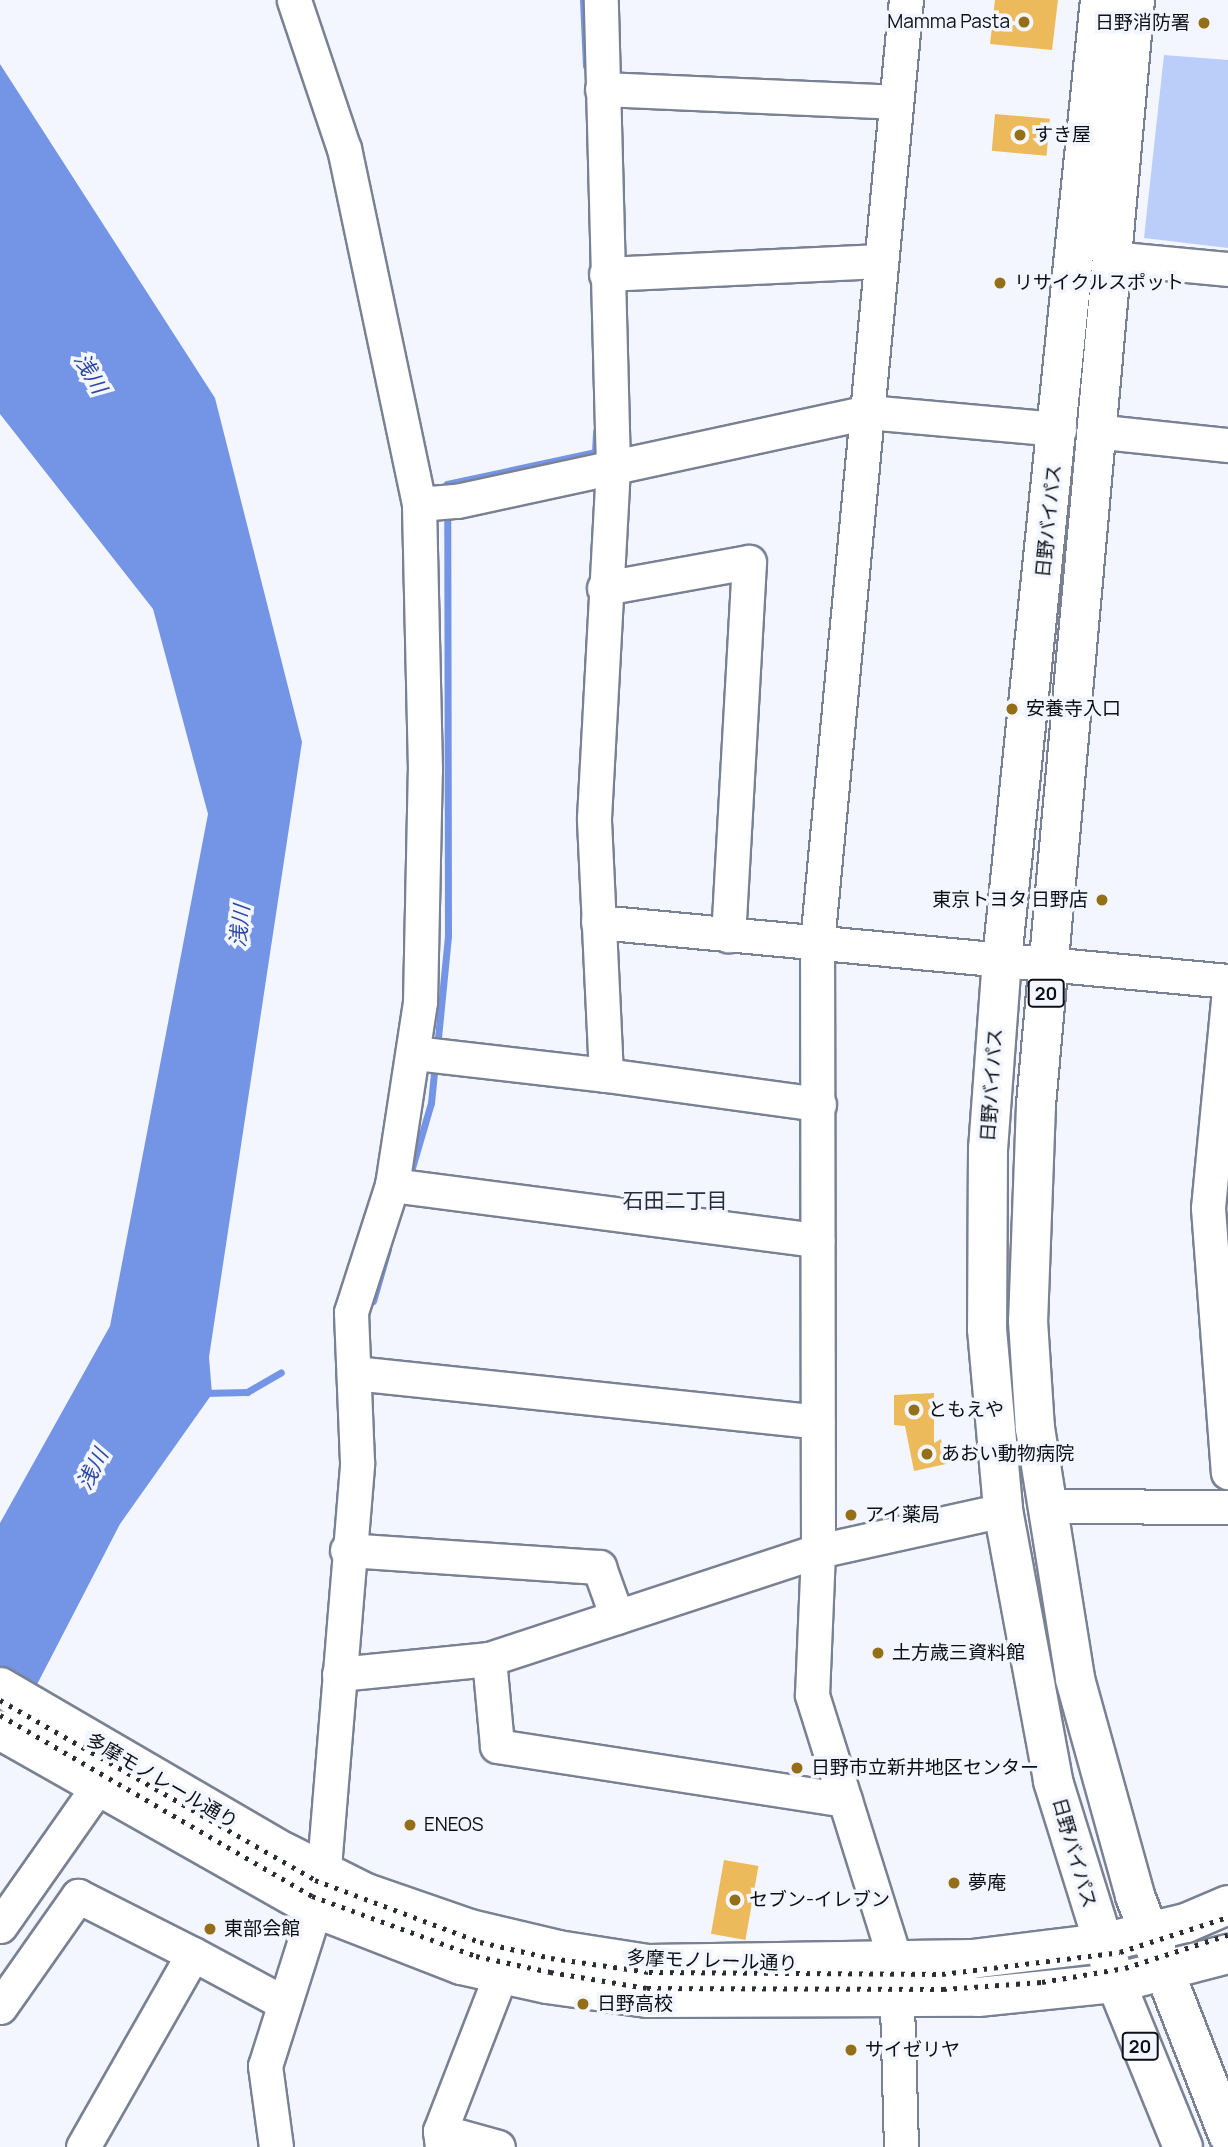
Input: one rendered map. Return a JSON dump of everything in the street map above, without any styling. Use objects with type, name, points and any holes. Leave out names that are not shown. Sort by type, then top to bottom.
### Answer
[{"type":"main road","name":"日野バイパス","points":[[1100,0],[1028,1321],[1046,1506],[1075,1679],[1148,1933],[1228,2135]]},
{"type":"main road","name":"日野バイパス","points":[[1135,0],[1111,258],[1076,430],[1002,960],[985,1255],[992,1421],[1003,1510],[1053,1781],[1101,1943],[1183,2147]]},
{"type":"main road","name":"多摩モノレール通り","points":[[0,1687],[112,1753],[412,1948],[500,1975],[647,1998],[900,2000],[1116,1983],[1228,1954]]},
{"type":"main road","name":"多摩モノレール通り","points":[[0,1731],[93,1785],[319,1890],[558,1950],[648,1964],[896,1963],[1101,1943],[1148,1933],[1228,1905]]},
{"type":"street","points":[[276,2147],[265,2066],[319,1890],[339,1674],[356,1462],[351,1312],[403,1187],[429,1055],[423,938],[425,770],[436,503],[344,149],[294,0]]},
{"type":"street","points":[[601,0],[613,467],[604,588],[594,818],[606,1075]]},
{"type":"street","points":[[901,2147],[900,2000],[896,1963],[812,1695],[818,1551],[817,943],[906,0]]},
{"type":"street","points":[[602,89],[895,102]]},
{"type":"street","points":[[1111,258],[1228,269]]},
{"type":"street","points":[[606,274],[880,261]]},
{"type":"street","points":[[436,503],[867,412],[1228,445]]},
{"type":"street","points":[[604,588],[749,562],[728,935]]},
{"type":"street","points":[[598,922],[1048,962],[1228,981]]},
{"type":"street","points":[[1228,1000],[1208,1208],[1219,1253],[1228,1472]]},
{"type":"street","points":[[429,1055],[606,1075],[818,1104]]},
{"type":"street","points":[[403,1187],[817,1240]]},
{"type":"street","points":[[354,1373],[817,1422]]},
{"type":"street","points":[[1046,1506],[1228,1507]]},
{"type":"street","points":[[339,1674],[489,1659],[818,1551],[1003,1510]]},
{"type":"street","points":[[347,1550],[599,1567],[617,1617]]},
{"type":"street","points":[[489,1659],[497,1746],[845,1800]]},
{"type":"street","points":[[0,1926],[112,1753]]},
{"type":"street","points":[[0,2007],[78,1896],[284,2003]]},
{"type":"street","points":[[83,2147],[193,1954]]},
{"type":"street","points":[[498,2147],[441,2139],[500,1975]]},
{"type":"shaded area","points":[[1164,55],[1228,60],[1228,248],[1144,238]]},
{"type":"water","name":"浅川","points":[[0,64],[215,398],[302,742],[209,1357],[212,1394],[120,1524],[0,1756],[0,1523],[110,1326],[208,814],[153,609],[0,414]]},
{"type":"building","name":"Mamma Pasta","points":[[995,0],[1058,0],[1052,50],[990,44]]},
{"type":"building","name":"すき屋","points":[[995,114],[1050,119],[1047,156],[992,151]]},
{"type":"building","points":[[934,1393],[934,1443],[941,1439],[946,1464],[914,1471],[905,1426],[894,1425],[894,1395]]},
{"type":"building","name":"セブン-イレブン","points":[[724,1860],[758,1866],[745,1940],[711,1934]]},
{"type":"waterway","points":[[583,0],[586,66]]},
{"type":"waterway","points":[[447,492],[447,484],[595,452],[596,431]]},
{"type":"waterway","points":[[437,1048],[448,936],[447,511]]},
{"type":"waterway","points":[[409,1178],[431,1103],[435,1063]]},
{"type":"waterway","points":[[373,1301],[388,1249]]},
{"type":"waterway","points":[[203,1393],[247,1392],[281,1372]]},
{"type":"railway","points":[[0,1700],[315,1880],[480,1942],[551,1958],[649,1972],[942,1974],[1120,1952],[1228,1917]]},
{"type":"railway","points":[[0,1715],[312,1896],[476,1956],[550,1972],[647,1988],[943,1989],[1042,1982],[1125,1968],[1228,1935]]},
{"type":"place","name":"Mamma Pasta","points":[[1024,22]]},
{"type":"place","name":"日野消防署","points":[[1204,23]]},
{"type":"place","name":"すき屋","points":[[1020,135]]},
{"type":"place","name":"リサイクルスポット","points":[[1000,283]]},
{"type":"place","name":"安養寺入口","points":[[1012,709]]},
{"type":"place","name":"東京トヨタ 日野店","points":[[1102,900]]},
{"type":"place","name":"ともえや","points":[[914,1410]]},
{"type":"place","name":"あおい動物病院","points":[[927,1454]]},
{"type":"place","name":"アイ薬局","points":[[851,1515]]},
{"type":"place","name":"土方歳三資料館","points":[[878,1653]]},
{"type":"place","name":"日野市立新井地区センター","points":[[797,1768]]},
{"type":"place","name":"ENEOS","points":[[410,1825]]},
{"type":"place","name":"夢庵","points":[[954,1883]]},
{"type":"place","name":"セブン-イレブン","points":[[735,1900]]},
{"type":"place","name":"東部会館","points":[[210,1929]]},
{"type":"place","name":"日野高校","points":[[583,2004]]},
{"type":"place","name":"サイゼリヤ","points":[[851,2050]]},
{"type":"district","name":"石田二丁目","points":[[675,1200]]}]
